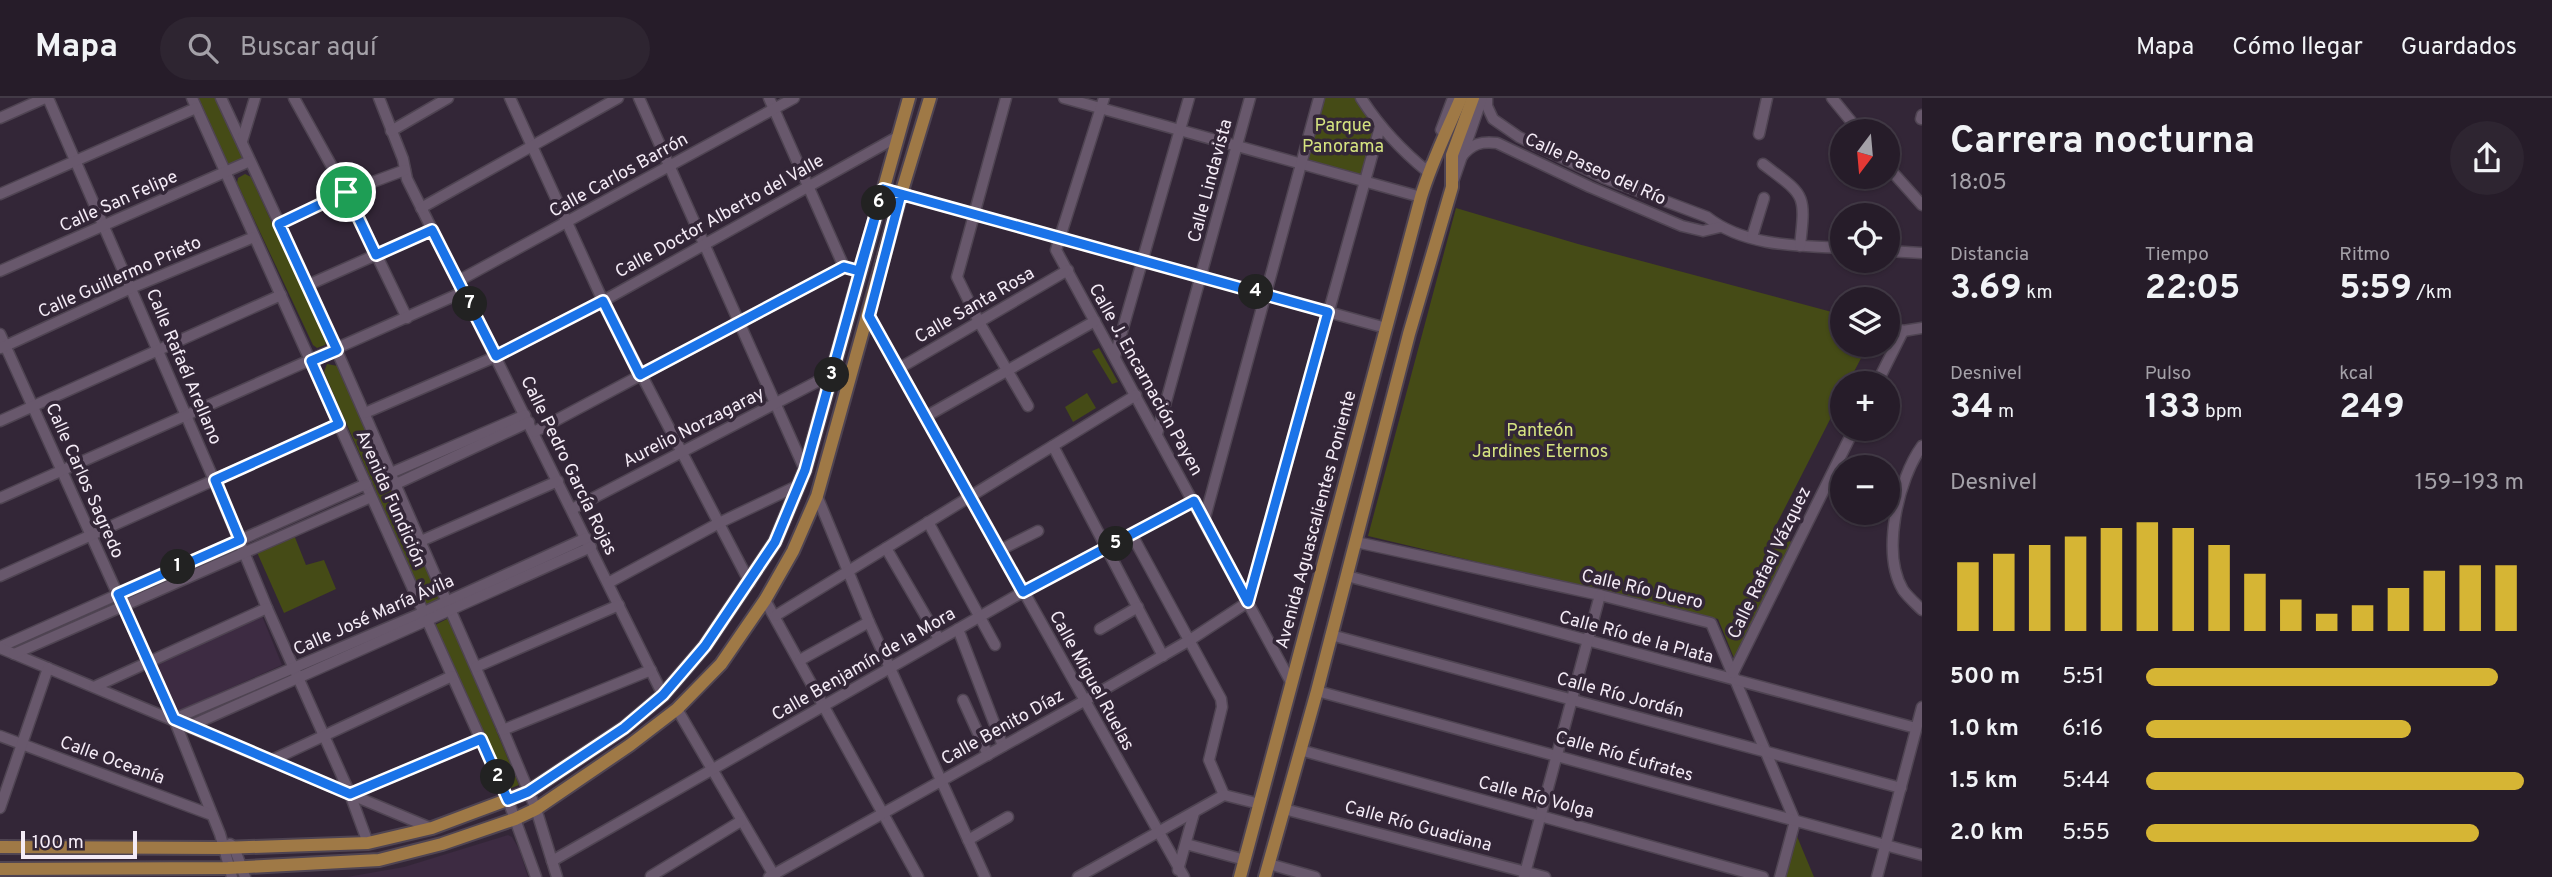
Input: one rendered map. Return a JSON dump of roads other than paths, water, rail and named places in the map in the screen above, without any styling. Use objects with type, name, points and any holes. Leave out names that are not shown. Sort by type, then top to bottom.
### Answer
[{"type":"main road","points":[[0,847],[228,847],[368,843],[432,828],[528,792],[624,728],[663,695],[705,646],[750,583],[775,542],[805,470],[909,98]]},
{"type":"main road","points":[[0,869],[57,873],[236,873],[379,860],[442,844],[515,819],[536,808],[630,745],[677,709],[720,664],[765,600],[793,551],[817,496],[930,98]]},
{"type":"main road","name":"Avenida Aguascalientes Poniente","points":[[1240,877],[1428,172],[1461,98]]},
{"type":"main road","points":[[1267,871],[1317,691],[1409,334],[1452,187],[1452,155],[1473,98]]},
{"type":"street","points":[[0,118],[47,98]]},
{"type":"street","name":"Calle Rafaél Arellano","points":[[47,98],[159,350],[267,608],[350,794],[368,843]]},
{"type":"street","name":"Avenida Fundición","points":[[221,98],[308,285],[503,730],[536,808],[557,877]]},
{"type":"street","points":[[242,142],[255,98]]},
{"type":"street","points":[[294,98],[346,192],[407,318]]},
{"type":"street","name":"Calle Pedro García Rojas","points":[[379,98],[421,208],[663,695]]},
{"type":"street","points":[[391,131],[448,98]]},
{"type":"street","points":[[510,98],[603,301],[750,583]]},
{"type":"street","points":[[421,208],[618,98]]},
{"type":"street","points":[[639,98],[805,470]]},
{"type":"street","points":[[769,98],[844,267]]},
{"type":"street","name":"Calle Carlos Barrón","points":[[458,281],[794,98]]},
{"type":"street","points":[[1006,98],[957,277],[979,322],[1028,406]]},
{"type":"street","points":[[1064,98],[1102,103],[1180,130],[1421,197]]},
{"type":"street","points":[[1115,356],[1189,98]]},
{"type":"street","name":"Calle Lindavista","points":[[1157,434],[1250,98]]},
{"type":"street","points":[[1204,521],[1318,98]]},
{"type":"street","points":[[1360,98],[1380,127],[1401,150],[1428,172]]},
{"type":"street","name":"Avenida Aguascalientes Poniente","points":[[1428,172],[1453,98]]},
{"type":"street","points":[[1452,187],[1484,98]]},
{"type":"street","name":"Calle Paseo del Río","points":[[1484,98],[1493,119],[1519,137],[1604,178],[1707,216],[1720,227],[1772,244],[1830,247]]},
{"type":"street","points":[[1759,134],[1768,98]]},
{"type":"street","points":[[1832,98],[1849,119]]},
{"type":"street","points":[[0,194],[194,103]]},
{"type":"street","name":"Avenida Fundición","points":[[194,103],[481,739],[537,877]]},
{"type":"street","points":[[1060,239],[1102,103]]},
{"type":"street","points":[[1248,602],[1380,127]]},
{"type":"street","name":"Calle Doctor Alberto del Valle","points":[[365,413],[496,356],[603,301],[899,136]]},
{"type":"street","name":"Calle Paseo del Río","points":[[1462,156],[1470,146],[1484,142],[1497,144],[1682,226],[1703,231],[1720,227]]},
{"type":"street","name":"Calle San Felipe","points":[[0,271],[250,161]]},
{"type":"street","points":[[1763,164],[1797,190],[1802,199],[1800,246]]},
{"type":"street","points":[[279,224],[346,192],[405,170]]},
{"type":"street","points":[[1900,180],[1922,205]]},
{"type":"street","points":[[883,189],[1386,328]]},
{"type":"street","points":[[1752,237],[1765,198]]},
{"type":"street","points":[[308,285],[432,230]]},
{"type":"street","name":"Calle Guillermo Prieto","points":[[3,347],[131,288],[254,237]]},
{"type":"street","name":"Calle J. Encarnación Payen","points":[[1060,239],[1056,250],[1292,684]]},
{"type":"street","points":[[1900,252],[1922,253]]},
{"type":"street","points":[[396,484],[640,375],[844,267],[859,271]]},
{"type":"street","name":"Calle Santa Rosa","points":[[898,369],[1068,270]]},
{"type":"street","points":[[0,498],[463,292]]},
{"type":"street","points":[[0,421],[281,295]]},
{"type":"street","name":"Calle Miguel Ruelas","points":[[869,316],[1180,874]]},
{"type":"street","points":[[925,417],[1095,321]]},
{"type":"street","points":[[1900,330],[1922,328]]},
{"type":"street","points":[[1883,371],[1903,331]]},
{"type":"street","name":"Calle Carlos Sagredo","points":[[0,334],[3,347],[62,470],[174,719],[220,834],[228,847]]},
{"type":"street","name":"Aurelio Norzagaray","points":[[572,509],[832,374]]},
{"type":"street","points":[[775,616],[1136,395]]},
{"type":"street","points":[[391,473],[529,423]]},
{"type":"street","points":[[0,576],[339,424]]},
{"type":"street","name":"Calle Rafael Vázquez","points":[[1735,677],[1848,441]]},
{"type":"street","points":[[1053,446],[1163,656]]},
{"type":"street","points":[[1922,446],[1915,455],[1903,483],[1894,524],[1894,560],[1903,590],[1922,610]]},
{"type":"street","points":[[421,541],[558,481]]},
{"type":"street","points":[[0,647],[366,484]]},
{"type":"street","points":[[608,583],[719,523],[799,485]]},
{"type":"street","points":[[817,496],[889,668],[985,877]]},
{"type":"street","points":[[14,654],[372,497]]},
{"type":"street","name":"Calle Benjamín de la Mora","points":[[552,861],[939,639],[1194,501]]},
{"type":"street","points":[[928,522],[995,645]]},
{"type":"street","points":[[1000,550],[1038,531]]},
{"type":"street","points":[[1132,535],[1221,699],[1222,707],[1209,760],[1224,795]]},
{"type":"street","name":"Calle Río Duero","points":[[1356,542],[1600,595],[1711,623],[1795,821]]},
{"type":"street","name":"Calle José María Ávila","points":[[190,726],[296,673],[588,543]]},
{"type":"street","points":[[886,548],[939,639]]},
{"type":"street","name":"Calle Río de la Plata","points":[[1347,576],[1587,641],[1735,677],[1916,728]]},
{"type":"street","points":[[1525,874],[1600,595]]},
{"type":"street","points":[[765,600],[918,877]]},
{"type":"street","name":"Calle Benito Díaz","points":[[773,876],[1163,656],[1248,602]]},
{"type":"street","points":[[475,667],[619,606]]},
{"type":"street","points":[[1100,629],[1138,607]]},
{"type":"street","points":[[94,687],[267,608]]},
{"type":"street","points":[[800,660],[869,622]]},
{"type":"street","points":[[958,629],[1003,746]]},
{"type":"street","name":"Calle Río Jordán","points":[[1331,635],[1901,788]]},
{"type":"street","points":[[0,647],[432,828]]},
{"type":"street","points":[[0,808],[48,668]]},
{"type":"street","points":[[503,730],[651,670]]},
{"type":"street","name":"Calle José María Ávila","points":[[174,719],[296,673]]},
{"type":"street","points":[[272,760],[452,676]]},
{"type":"street","name":"Calle Río Éufrates","points":[[1317,691],[1922,855]]},
{"type":"street","points":[[963,700],[988,755]]},
{"type":"street","points":[[1877,877],[1922,707]]},
{"type":"street","points":[[677,709],[773,876]]},
{"type":"street","name":"Calle Oceanía","points":[[0,736],[212,815]]},
{"type":"street","points":[[350,794],[481,739]]},
{"type":"street","name":"Calle Río Volga","points":[[1300,750],[1763,877]]},
{"type":"street","points":[[1078,877],[1224,795],[1261,804]]},
{"type":"street","name":"Calle Río Guadiana","points":[[1284,809],[1525,874],[1545,877]]},
{"type":"street","points":[[1180,874],[1194,813]]},
{"type":"street","points":[[968,840],[1008,817]]},
{"type":"street","points":[[651,876],[741,821]]},
{"type":"street","points":[[1780,877],[1795,821]]},
{"type":"street","points":[[1185,844],[1245,860]]},
{"type":"street","points":[[228,847],[236,873]]},
{"type":"street","points":[[1267,871],[1315,877]]},
{"type":"park label","name":"Parque Panorama","points":[[1343,136]]},
{"type":"park label","name":"Panteón Jardines Eternos","points":[[1540,441]]}]
